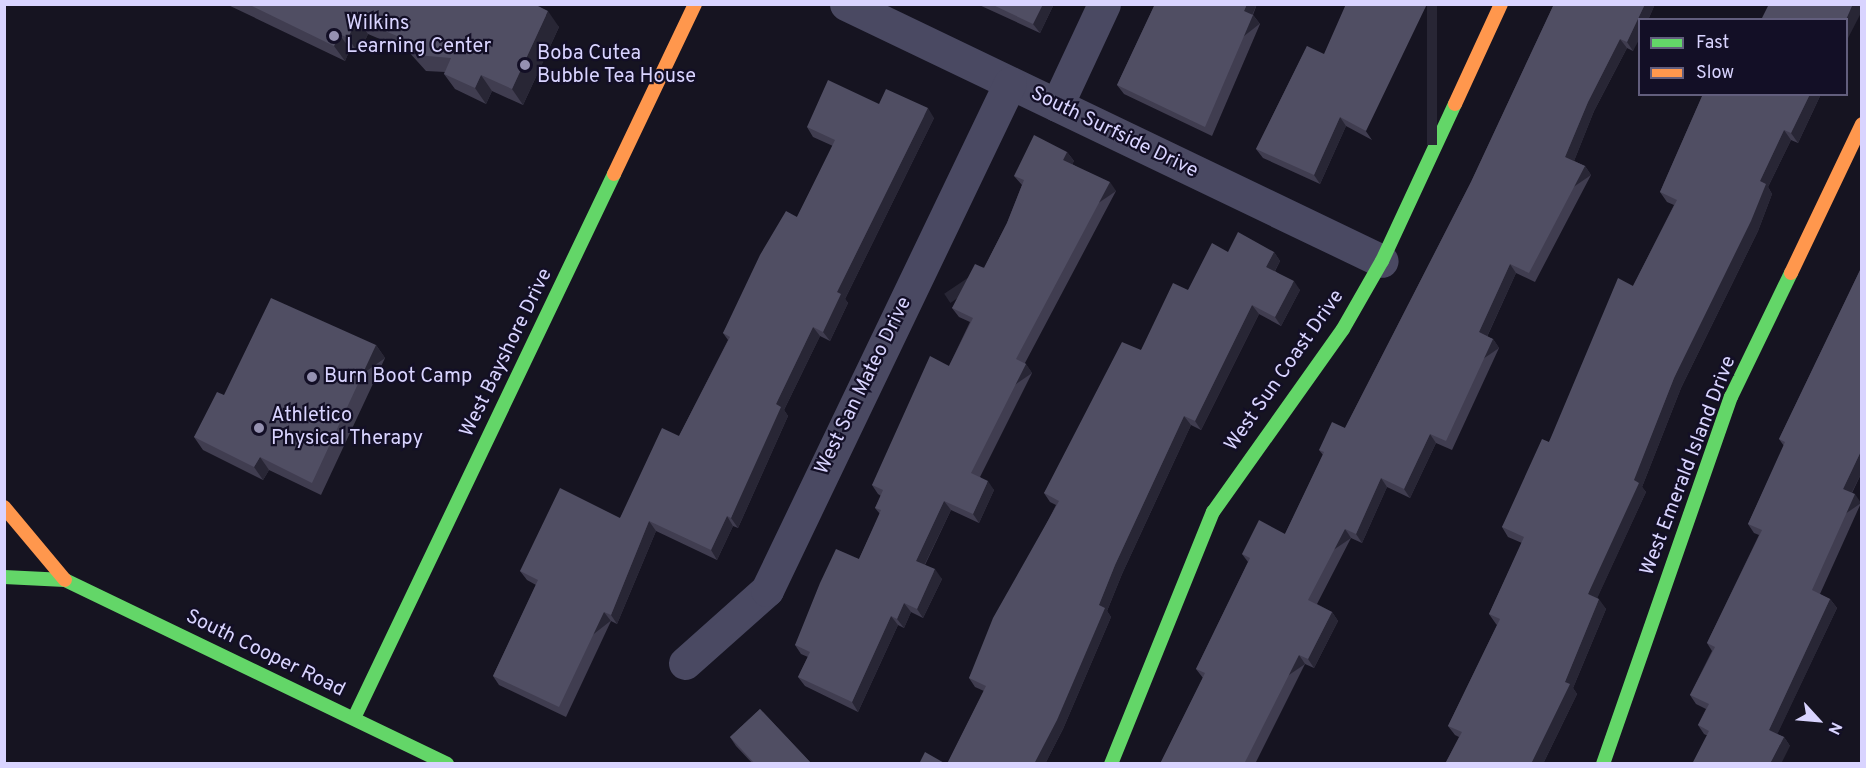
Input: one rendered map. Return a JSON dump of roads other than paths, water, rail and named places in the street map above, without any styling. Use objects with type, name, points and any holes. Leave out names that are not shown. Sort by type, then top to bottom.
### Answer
[{"type":"street","name":"West Bayshore Drive","points":[[354,718],[695,4]]},
{"type":"street","name":"South Surfside Drive","points":[[846,4],[1382,261]]},
{"type":"street","points":[[1057,105],[1104,4]]},
{"type":"street","name":"West Sun Coast Drive","points":[[1111,764],[1213,512],[1250,453],[1343,329],[1382,261],[1501,4]]},
{"type":"street","name":"West San Mateo Drive","points":[[685,663],[767,590],[1010,83]]},
{"type":"street","name":"West Emerald Island Drive","points":[[1603,764],[1731,397],[1862,124]]},
{"type":"street","name":"South Cooper Road","points":[[4,507],[65,580]]},
{"type":"street","name":"South Cooper Road","points":[[4,577],[65,580],[447,764]]},
{"type":"place","name":"Wilkins Learning Center","points":[[334,36]]},
{"type":"place","name":"Boba Cutea Bubble Tea House","points":[[525,65]]},
{"type":"place","name":"Burn Boot Camp","points":[[312,377]]},
{"type":"place","name":"Athletico Physical Therapy","points":[[259,428]]}]
